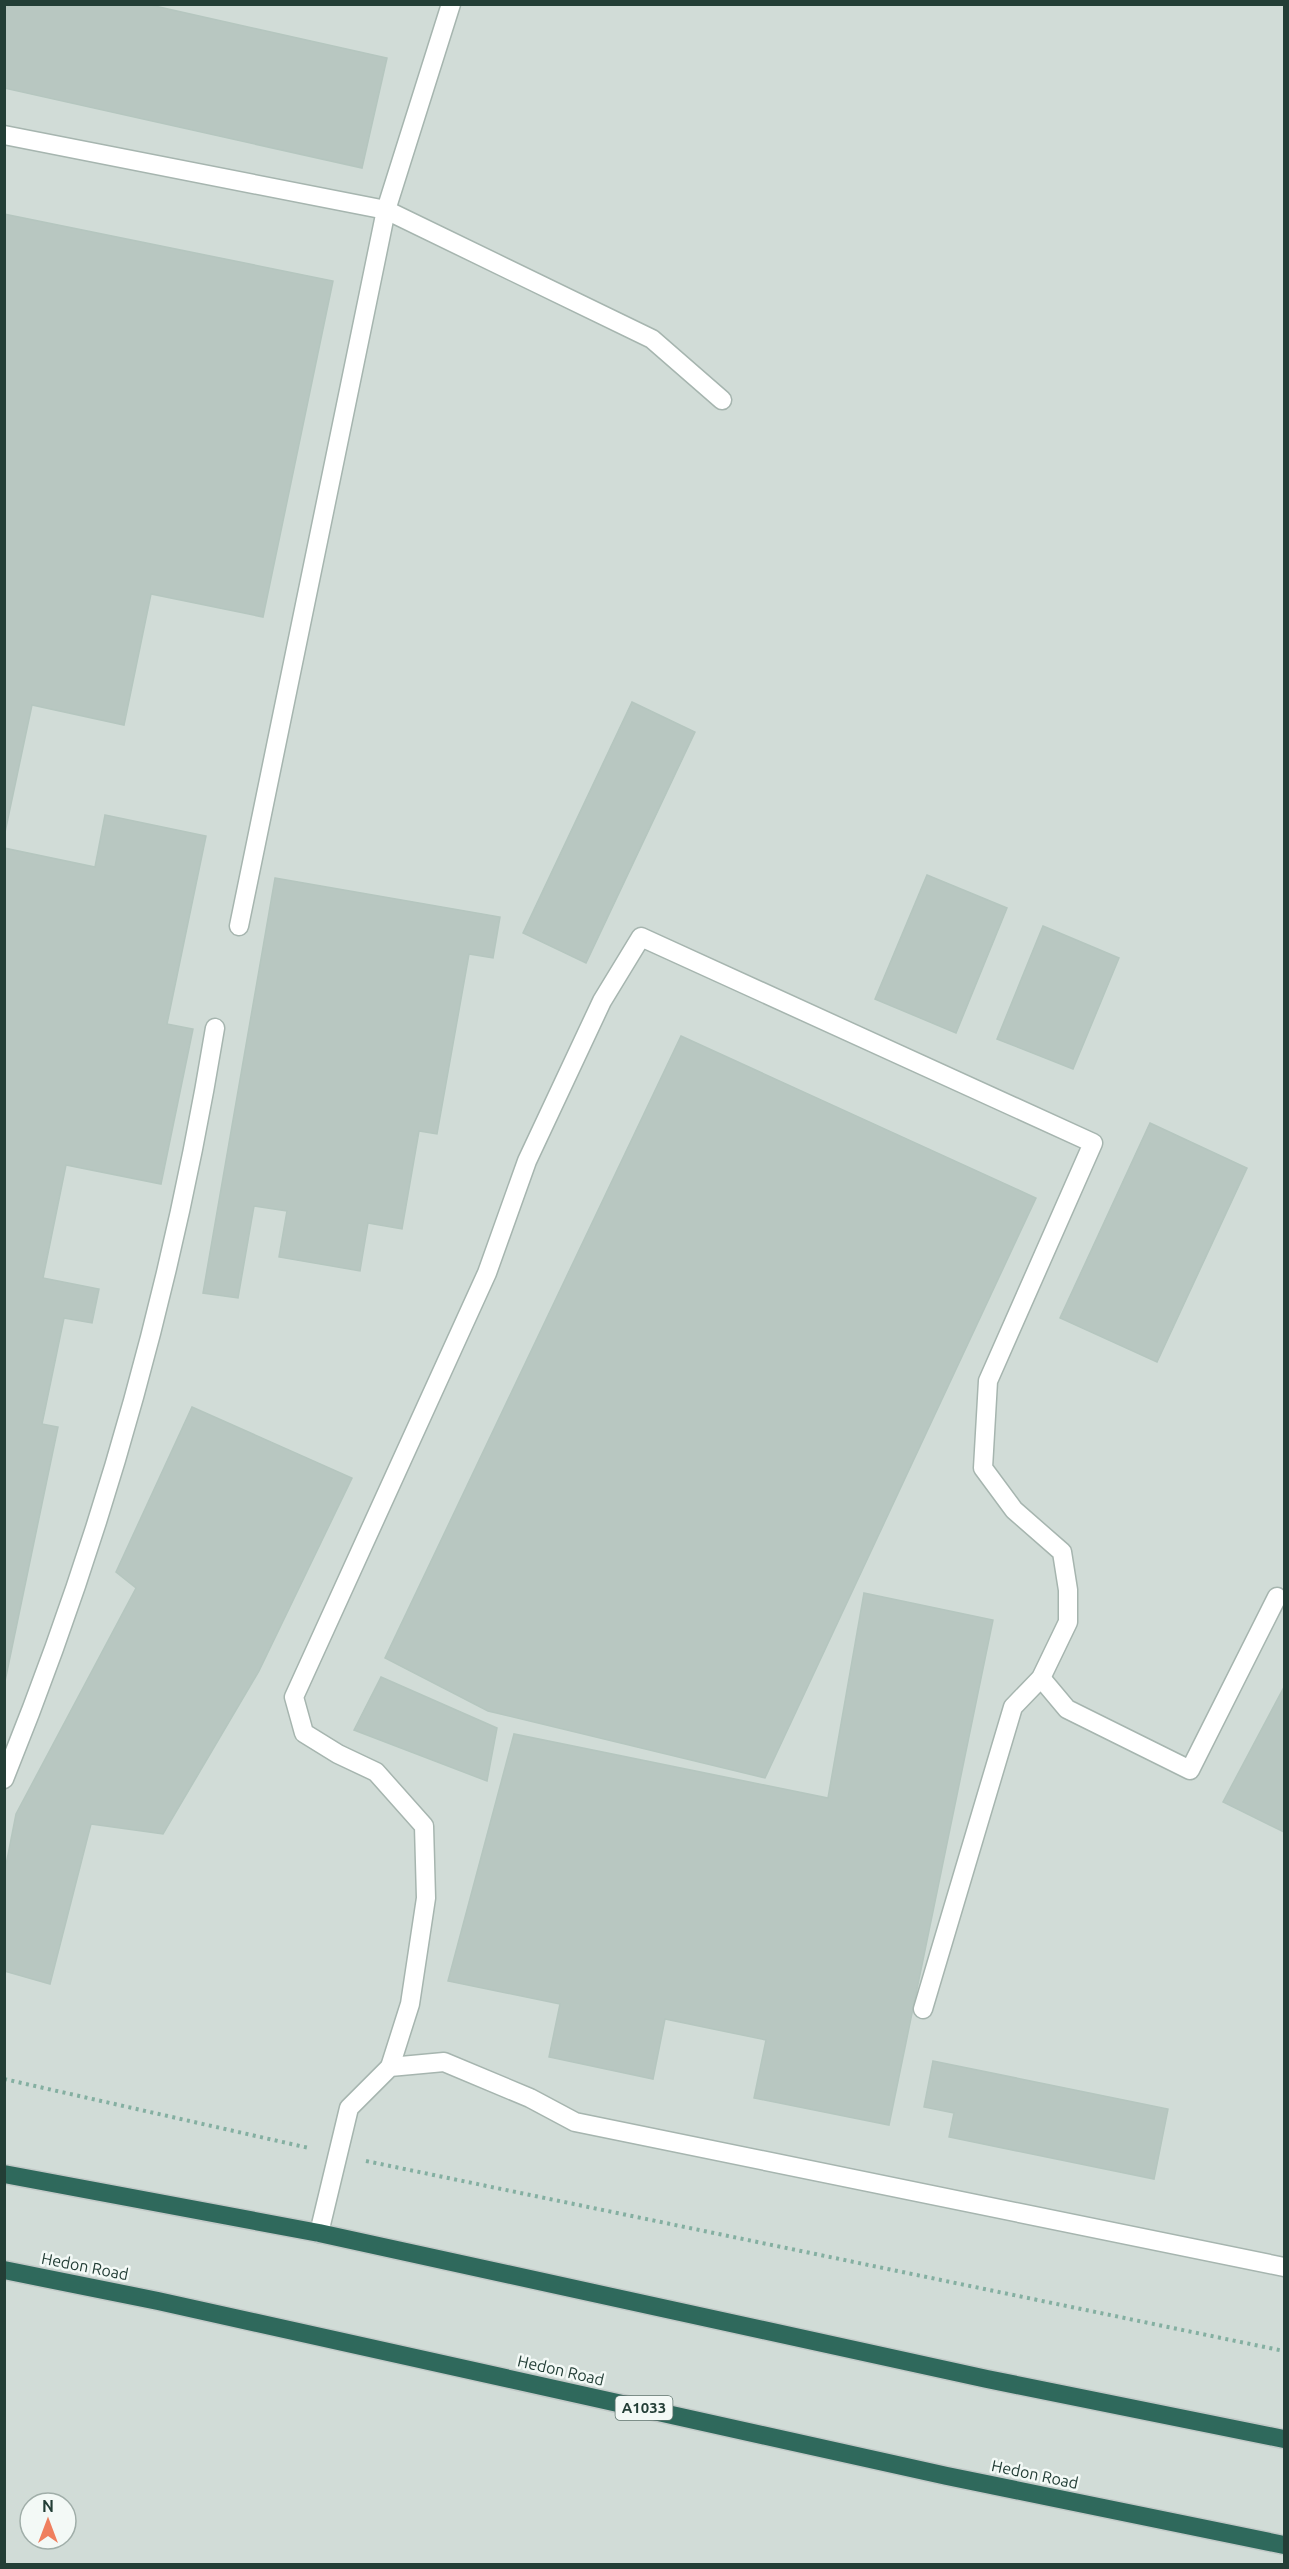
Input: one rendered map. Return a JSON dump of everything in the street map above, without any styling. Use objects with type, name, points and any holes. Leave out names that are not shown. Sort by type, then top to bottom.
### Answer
[{"type":"highway","points":[[4,2174],[320,2233],[987,2379],[1284,2439]]},
{"type":"highway","name":"Hedon Road","points":[[4,2270],[158,2301],[947,2476],[1284,2545]]},
{"type":"lane","points":[[238,926],[386,210],[451,4]]},
{"type":"lane","points":[[4,135],[386,210],[652,339],[722,400]]},
{"type":"lane","points":[[320,2233],[349,2108],[390,2067],[410,2004],[426,1898],[424,1826],[376,1772],[338,1754],[304,1733],[294,1697],[487,1273],[527,1161],[602,1001],[641,937],[1093,1143],[988,1381],[983,1468],[1014,1510],[1062,1552],[1068,1590],[1068,1622],[1041,1678],[1013,1707],[924,2009]]},
{"type":"lane","points":[[4,1779],[72,1600],[134,1399],[195,1149],[215,1028]]},
{"type":"lane","points":[[1041,1678],[1067,1709],[1190,1770],[1277,1597]]},
{"type":"lane","points":[[390,2067],[444,2062],[530,2098],[575,2122],[1284,2267]]},
{"type":"path","points":[[4,2079],[337,2155],[1284,2351]]},
{"type":"shaded area","points":[[5,5],[1284,5],[1284,2564],[5,2564]]},
{"type":"building","points":[[4,4],[146,4],[387,58],[362,168],[4,88]]},
{"type":"building","points":[[4,214],[333,281],[263,617],[151,594],[124,725],[32,705],[4,837]]},
{"type":"building","points":[[632,702],[695,732],[586,963],[523,933]]},
{"type":"building","points":[[105,815],[206,836],[167,1024],[193,1029],[161,1184],[66,1165],[43,1278],[99,1289],[92,1323],[64,1318],[42,1424],[58,1427],[4,1686],[4,848],[95,867]]},
{"type":"building","points":[[927,875],[1007,908],[956,1033],[875,999]]},
{"type":"building","points":[[275,878],[500,917],[493,958],[469,954],[437,1134],[419,1131],[402,1229],[368,1223],[360,1271],[279,1257],[287,1211],[254,1206],[238,1298],[203,1293]]},
{"type":"building","points":[[1043,926],[1119,958],[1073,1069],[997,1039]]},
{"type":"building","points":[[681,1036],[1036,1198],[765,1778],[488,1711],[385,1658]]},
{"type":"building","points":[[1150,1123],[1247,1168],[1157,1362],[1060,1318]]},
{"type":"building","points":[[192,1407],[352,1478],[259,1671],[163,1834],[91,1824],[50,1984],[4,1971],[4,1875],[16,1814],[136,1588],[116,1572]]},
{"type":"building","points":[[864,1593],[993,1620],[889,2125],[754,2098],[766,2040],[665,2019],[653,2079],[549,2057],[560,2004],[448,1981],[514,1734],[828,1798]]},
{"type":"building","points":[[381,1677],[497,1728],[487,1781],[354,1730]]},
{"type":"building","points":[[1284,1687],[1284,1832],[1223,1802]]},
{"type":"building","points":[[933,2061],[1168,2109],[1154,2179],[949,2137],[954,2113],[924,2107]]}]
